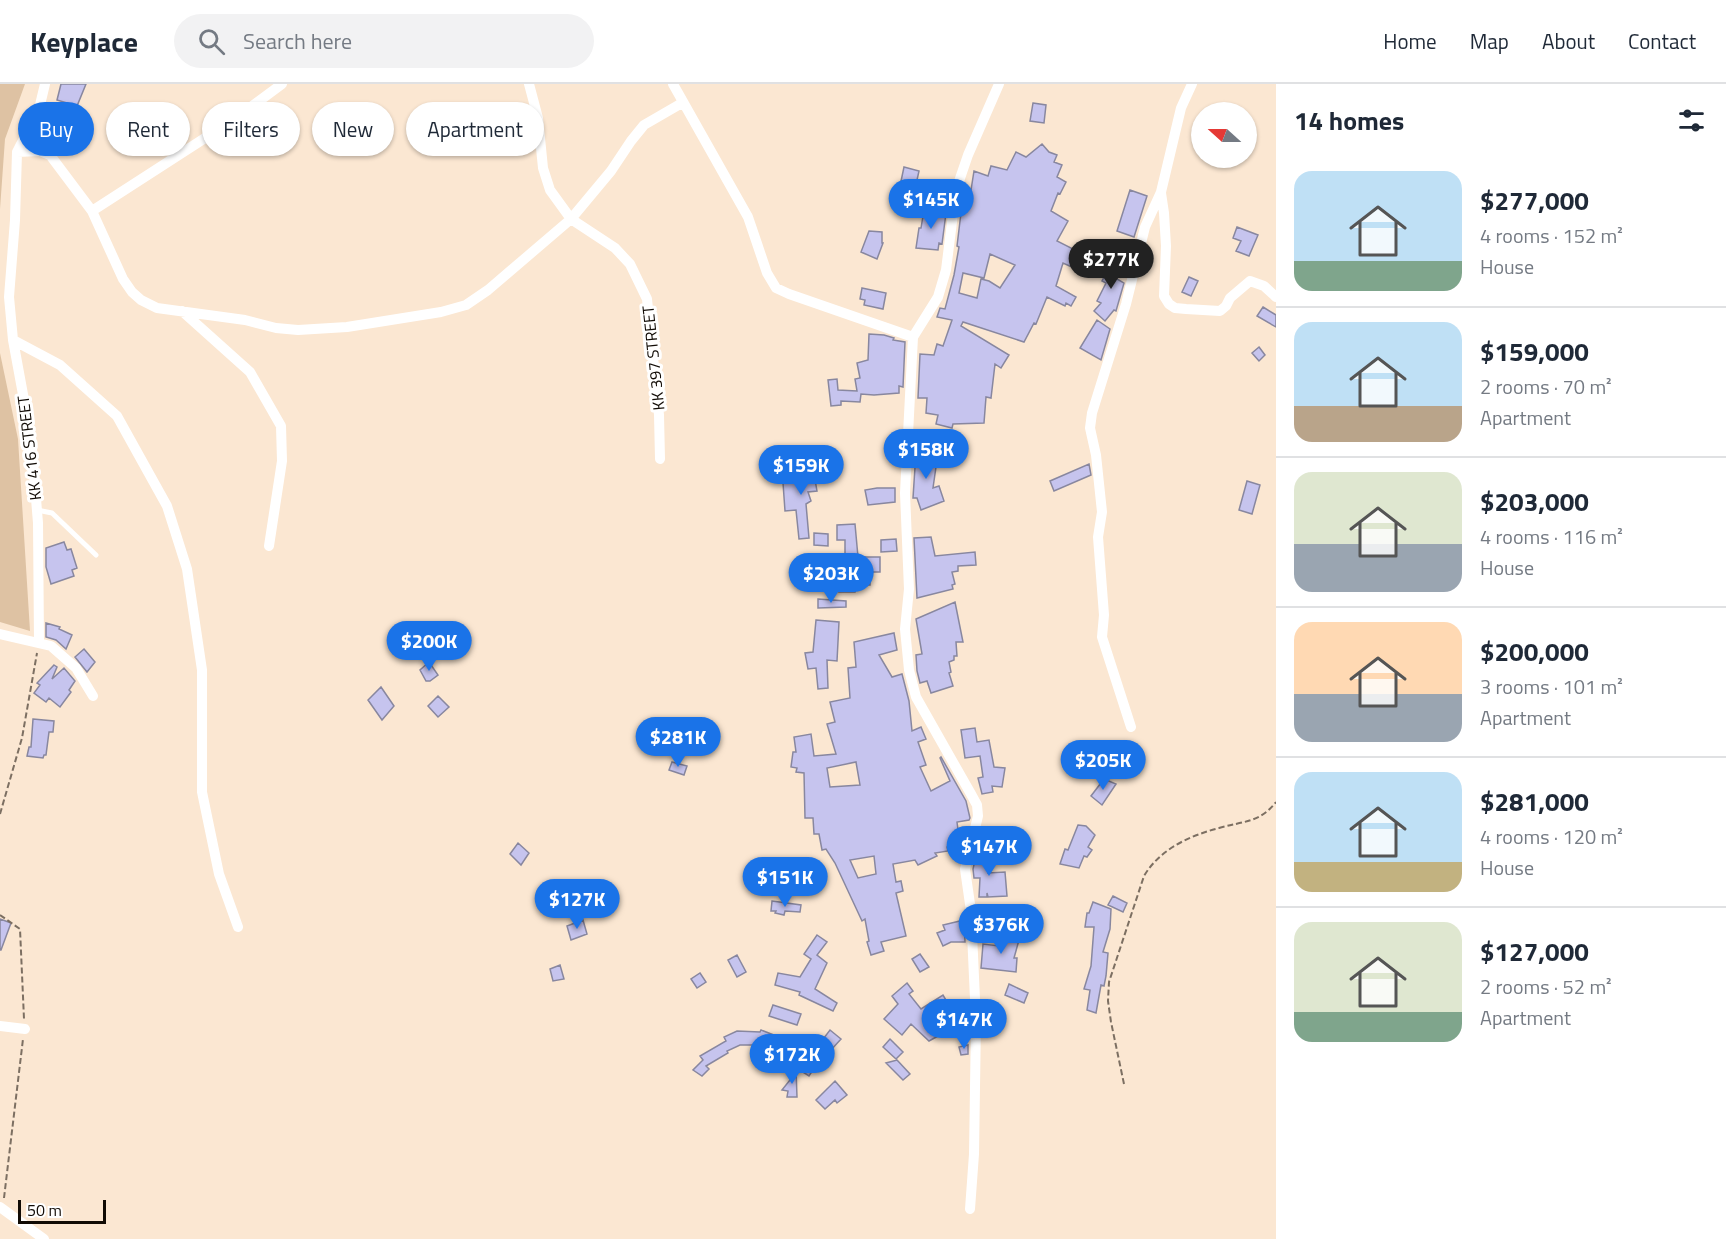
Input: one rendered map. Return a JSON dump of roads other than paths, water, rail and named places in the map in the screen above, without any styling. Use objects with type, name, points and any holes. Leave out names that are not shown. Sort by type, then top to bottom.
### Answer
[{"type":"street","name":"KK 416 STREET","points":[[39,642],[37,510],[32,438],[13,340],[9,297],[17,152],[39,109],[44,84]]},
{"type":"street","points":[[92,211],[236,118],[282,84]]},
{"type":"street","name":"KK 397 STREET","points":[[529,84],[538,118],[543,168],[550,190],[571,219],[615,248],[630,264],[646,299],[659,415],[660,459]]},
{"type":"street","points":[[672,84],[748,217],[767,273],[776,288],[913,337]]},
{"type":"street","points":[[970,1209],[974,1154],[976,1021],[972,922],[965,869],[978,816],[977,805],[916,698],[909,670],[905,629],[909,589],[905,494],[913,337],[938,297],[946,270],[956,190],[968,154],[999,84]]},
{"type":"street","points":[[1131,728],[1102,637],[1104,615],[1098,537],[1102,512],[1096,455],[1090,428],[1092,413],[1126,304],[1145,227],[1161,192],[1181,108],[1192,84]]},
{"type":"street","points":[[17,152],[40,151],[50,155],[92,211],[123,279],[141,300],[157,308],[298,330],[347,327],[441,312],[466,305],[488,290],[571,219],[611,171],[644,125],[682,103]]},
{"type":"street","points":[[1161,192],[1166,246],[1164,296],[1169,304],[1175,308],[1220,310],[1250,281],[1264,286],[1276,297]]},
{"type":"street","points":[[182,311],[250,372],[281,426],[282,461],[269,546]]},
{"type":"street","points":[[13,340],[60,365],[117,416],[167,506],[187,569],[202,670],[202,792],[219,874],[238,927]]},
{"type":"street","points":[[0,634],[51,646],[76,669],[93,696]]},
{"type":"street","points":[[0,1026],[25,1029]]},
{"type":"street","points":[[1,1208],[44,1239]]},
{"type":"lane","points":[[37,510],[52,513],[96,555]]}]
